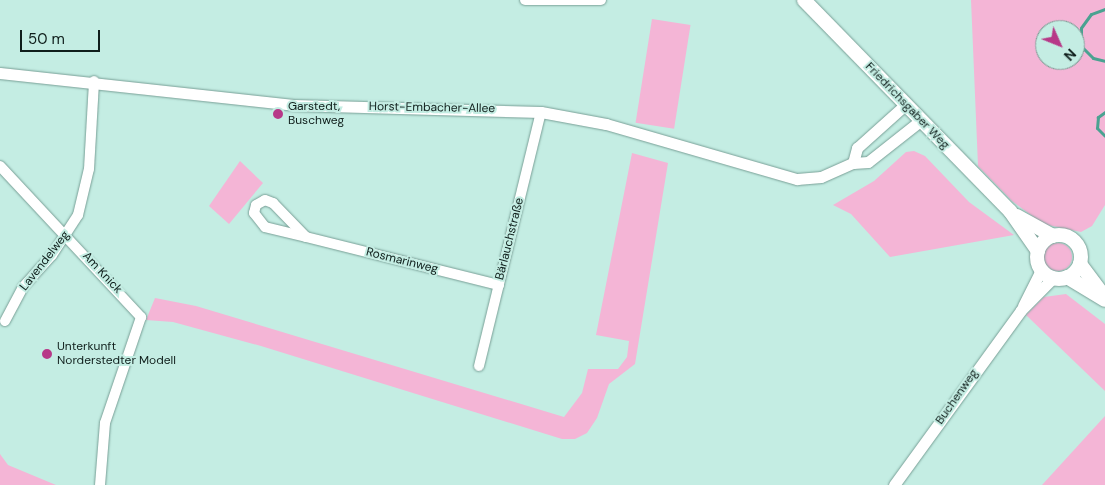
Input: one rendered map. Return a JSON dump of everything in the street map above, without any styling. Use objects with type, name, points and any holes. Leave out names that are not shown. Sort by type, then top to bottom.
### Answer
[{"type":"main road","name":"Friedrichsgaber Weg","points":[[804,0],[920,121],[1010,211],[1038,251]]},
{"type":"main road","name":"Friedrichsgaber Weg","points":[[1010,211],[1053,236]]},
{"type":"main road","points":[[1053,236],[1076,242],[1080,264],[1105,299],[1067,277],[1047,274],[1038,251],[1053,236]]},
{"type":"main road","points":[[1067,277],[1080,264]]},
{"type":"street","points":[[525,0],[601,0]]},
{"type":"street","name":"Horst-Embacher-Allee","points":[[0,73],[94,81],[292,105],[540,112],[606,124],[797,179],[831,175],[853,163],[868,162],[920,121]]},
{"type":"street","name":"Lavendelweg","points":[[5,321],[22,287],[66,235],[78,215],[86,186],[94,81]]},
{"type":"street","points":[[853,163],[857,148],[905,105]]},
{"type":"street","name":"Bärlauchstraße","points":[[479,366],[540,112]]},
{"type":"street","name":"Am Knick","points":[[0,166],[141,317],[105,423],[100,485]]},
{"type":"street","name":"Rosmarinweg","points":[[306,237],[273,203],[265,200],[256,205],[254,213],[265,227],[498,285]]},
{"type":"street","name":"Buchenweg","points":[[894,485],[1047,274]]},
{"type":"shaded area","points":[[971,0],[1105,0],[1105,205],[1092,226],[1081,232],[1043,224],[1012,201],[978,166]]},
{"type":"shaded area","points":[[652,19],[691,25],[674,129],[636,123]]},
{"type":"shaded area","points":[[914,151],[925,156],[969,202],[1014,235],[890,257],[851,214],[833,205],[874,181],[906,152]]},
{"type":"shaded area","points":[[632,153],[668,163],[635,364],[609,384],[597,418],[587,433],[575,439],[562,439],[261,346],[173,322],[146,320],[155,298],[196,306],[564,417],[582,393],[588,369],[618,369],[627,357],[629,341],[596,335]]},
{"type":"shaded area","points":[[240,161],[263,183],[229,224],[209,206]]},
{"type":"shaded area","points":[[1058,243],[1068,247],[1072,257],[1068,267],[1058,271],[1048,267],[1044,257],[1048,247]]},
{"type":"shaded area","points":[[1066,294],[1105,324],[1105,391],[1026,315],[1044,297]]},
{"type":"shaded area","points":[[1105,416],[1105,485],[1042,485]]},
{"type":"shaded area","points":[[0,454],[8,465],[56,485],[0,485]]},
{"type":"waterway","points":[[1105,9],[1091,14],[1081,28],[1081,46],[1093,58],[1105,61]]},
{"type":"waterway","points":[[1105,112],[1098,117],[1097,128],[1105,136]]},
{"type":"place","name":"Garstedt, Buschweg","points":[[278,114]]},
{"type":"place","name":"Unterkunft Norderstedter Modell","points":[[47,354]]}]
